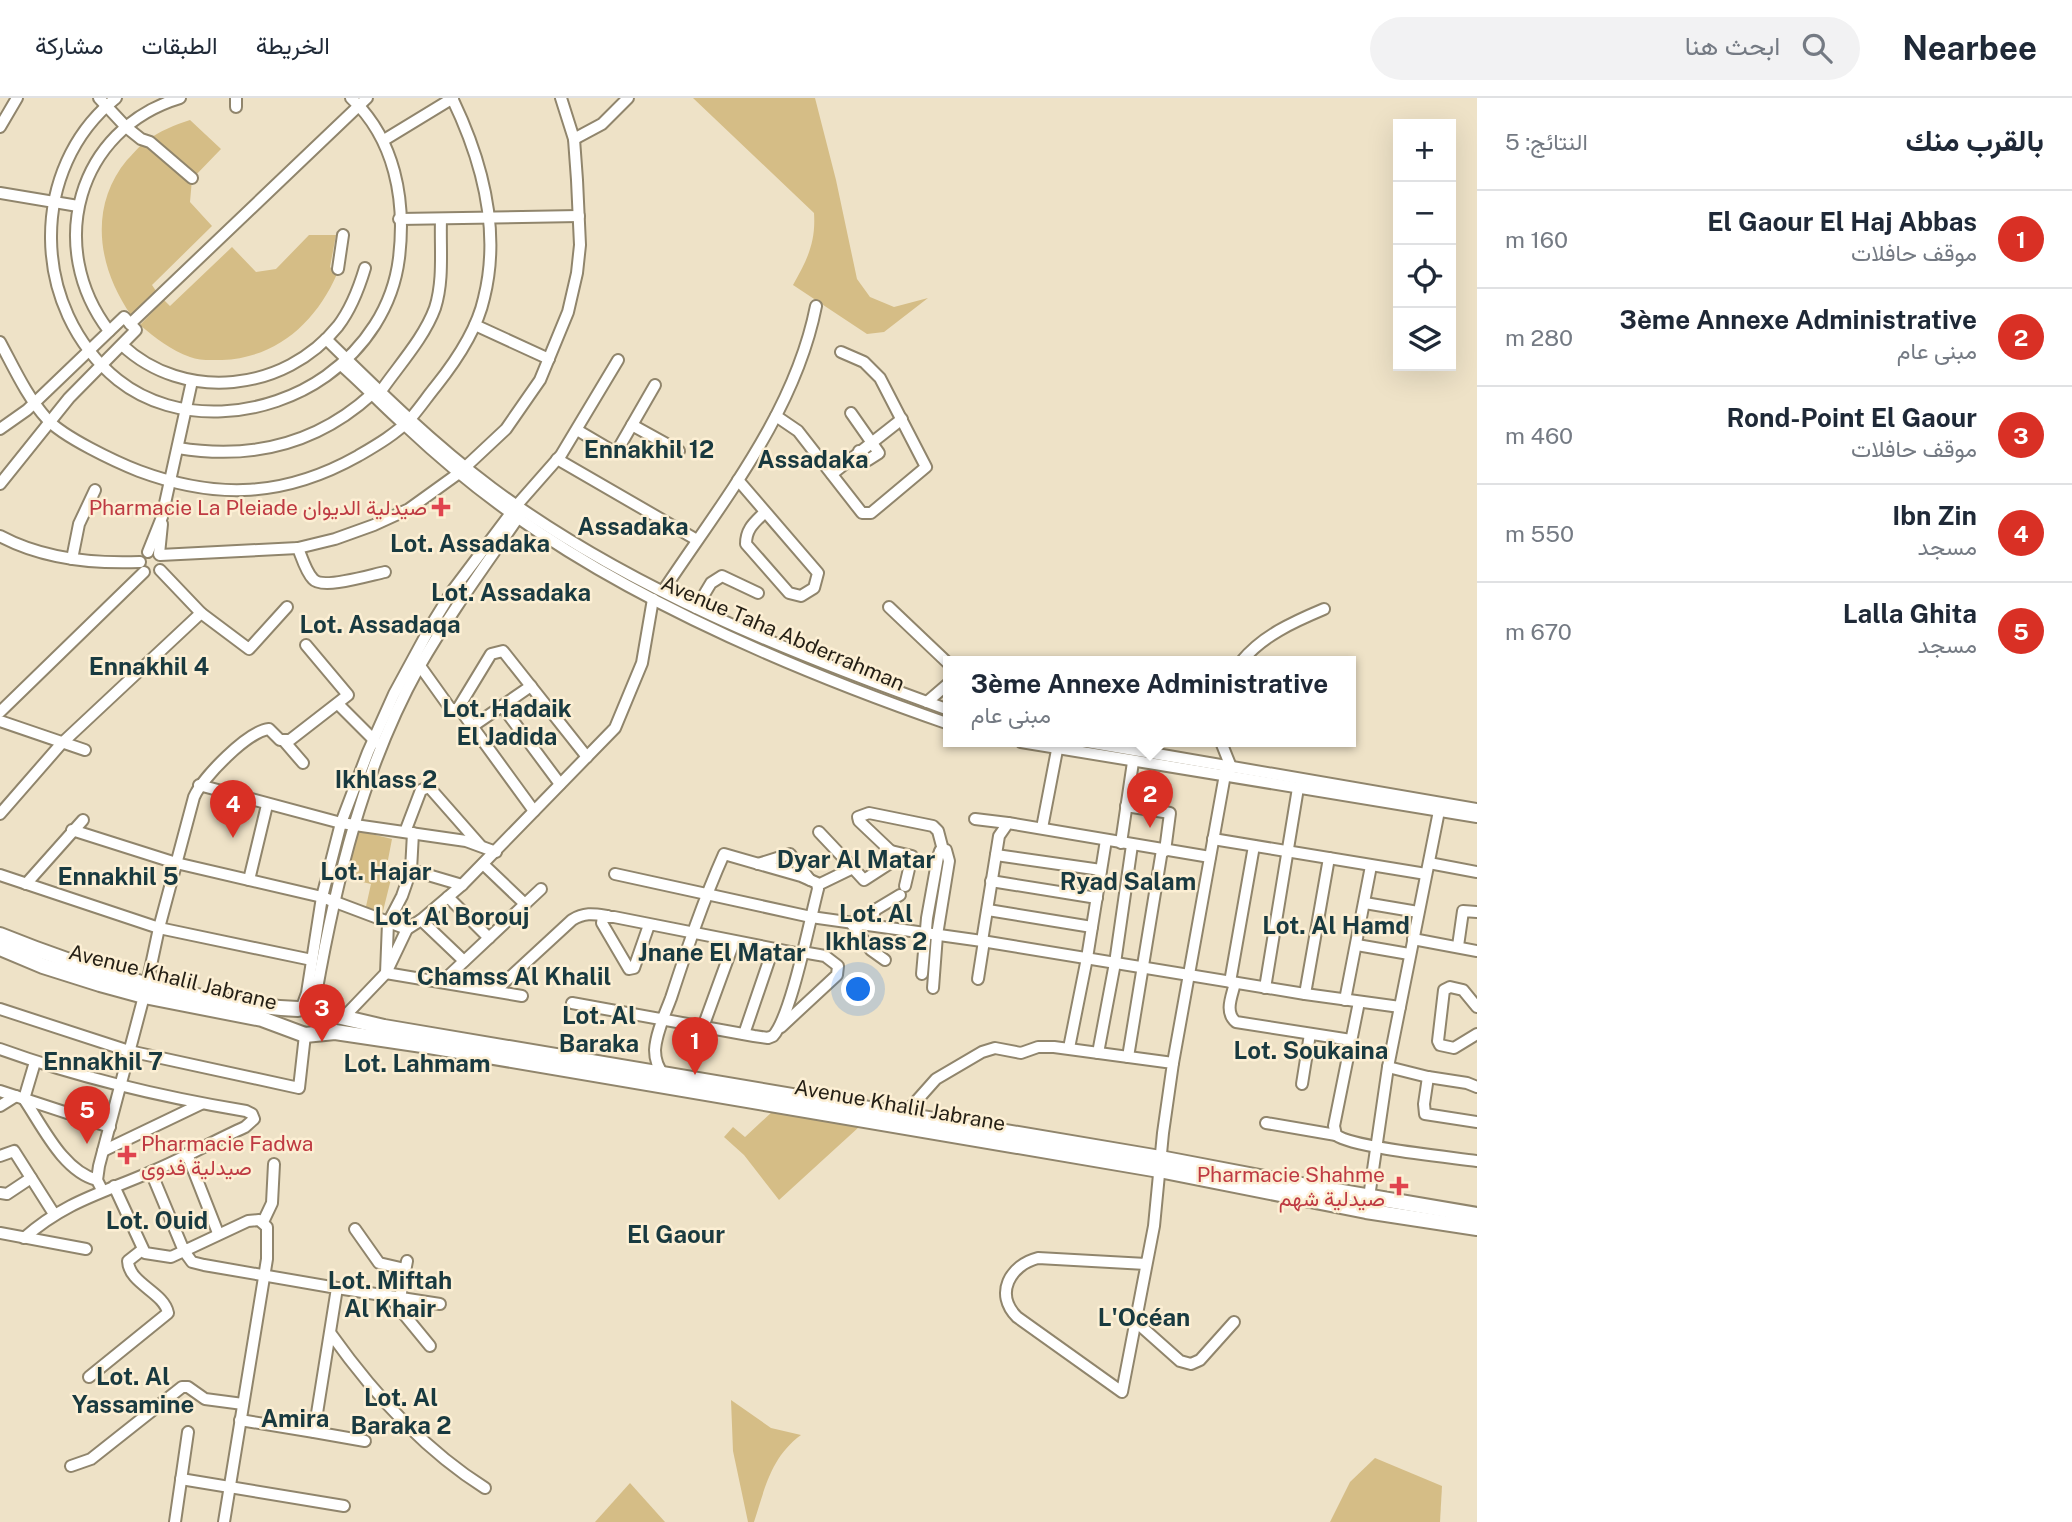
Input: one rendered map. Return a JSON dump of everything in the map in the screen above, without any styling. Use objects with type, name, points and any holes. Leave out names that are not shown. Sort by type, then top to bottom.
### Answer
[{"type":"main road","name":"Avenue Khalil Jabrane","points":[[0,935],[145,990],[265,1007],[300,1008]]},
{"type":"main road","name":"Avenue Khalil Jabrane","points":[[0,948],[65,974],[262,1018],[306,1033],[335,1032],[406,1042],[897,1118]]},
{"type":"main road","points":[[312,1006],[319,1011],[322,1026],[306,1033],[293,1022],[300,1008],[312,1006]]},
{"type":"main road","name":"Avenue Khalil Jabrane","points":[[319,1011],[343,1018],[1160,1164],[1477,1228]]},
{"type":"main road","name":"Avenue Khalil Jabrane","points":[[1368,1204],[1477,1215]]},
{"type":"street","points":[[0,127],[17,98]]},
{"type":"street","points":[[117,98],[103,102],[72,149],[61,172],[53,202],[50,234],[54,274],[66,311],[89,349],[103,365],[119,381],[143,394],[187,408],[223,411],[265,405],[306,389],[344,362],[375,326],[387,302],[398,265],[399,219],[396,176],[384,140],[359,101],[130,324]]},
{"type":"street","points":[[109,331],[86,295],[79,273],[75,239],[78,206],[85,184],[108,145],[144,114],[180,98]]},
{"type":"street","points":[[0,342],[49,421],[105,456],[171,482],[227,491],[286,486],[334,469],[373,447],[407,422],[446,373],[475,326],[488,280],[490,218],[475,153],[452,98],[384,140]]},
{"type":"street","points":[[155,554],[298,548],[335,539],[409,509],[462,470],[506,429],[528,400],[549,359],[560,336],[573,293],[580,245],[579,216],[574,139],[561,98]]},
{"type":"street","points":[[574,139],[602,124],[628,98]]},
{"type":"street","points":[[103,102],[126,127],[141,139],[150,142],[191,178]]},
{"type":"street","points":[[0,193],[78,206]]},
{"type":"street","points":[[399,219],[579,216]]},
{"type":"street","points":[[178,448],[221,453],[247,452],[284,445],[331,424],[376,393],[426,328],[435,306],[439,284],[441,219]]},
{"type":"street","points":[[338,269],[343,234]]},
{"type":"street","points":[[122,345],[147,363],[191,381],[238,382],[261,378],[304,358],[326,339],[339,325],[352,303],[365,268]]},
{"type":"street","points":[[663,591],[738,480],[776,416],[811,328],[816,306]]},
{"type":"street","points":[[0,429],[35,402],[124,317],[136,330],[49,421],[0,484]]},
{"type":"street","points":[[475,326],[549,359]]},
{"type":"street","name":"Avenue Taha Abderrahman","points":[[326,339],[344,362],[376,393],[462,470],[517,511],[639,585],[653,599],[791,662],[943,722]]},
{"type":"street","points":[[776,416],[799,431],[862,513],[871,513],[926,467],[880,378],[864,362],[841,352]]},
{"type":"street","points":[[319,1011],[316,994],[334,902],[353,825],[394,694],[432,624],[461,579],[557,459],[618,360]]},
{"type":"street","points":[[0,712],[155,554],[191,381]]},
{"type":"street","points":[[576,430],[614,451],[620,448],[655,385]]},
{"type":"street","points":[[851,413],[871,442]]},
{"type":"street","points":[[832,474],[902,419]]},
{"type":"street","points":[[632,425],[679,451]]},
{"type":"street","points":[[557,459],[696,540]]},
{"type":"street","points":[[738,480],[818,573],[814,588],[801,596],[789,593],[746,544],[750,525],[764,513]]},
{"type":"street","points":[[72,559],[79,524],[95,490]]},
{"type":"street","points":[[300,1008],[312,960],[322,897],[341,823],[377,744],[420,666],[517,511]]},
{"type":"street","points":[[0,536],[31,550],[72,559],[142,567],[151,575],[160,570],[163,562],[155,554]]},
{"type":"street","points":[[298,548],[312,578],[318,583],[329,584],[385,572]]},
{"type":"street","points":[[160,570],[201,613],[249,649],[287,607]]},
{"type":"street","points":[[696,608],[711,583],[722,576],[758,593]]},
{"type":"street","name":"Avenue Taha Abderrahman","points":[[639,585],[663,591],[801,653],[943,708]]},
{"type":"street","points":[[343,1018],[386,973],[407,929],[462,885],[610,735],[620,721],[642,663],[653,599]]},
{"type":"street","points":[[889,607],[943,658]]},
{"type":"street","points":[[1246,656],[1254,646],[1284,628],[1324,610]]},
{"type":"street","points":[[0,814],[61,744],[201,613]]},
{"type":"street","points":[[284,741],[298,736],[348,695],[306,645]]},
{"type":"street","points":[[450,721],[494,652],[503,651],[587,757]]},
{"type":"street","points":[[420,666],[450,708],[458,709],[473,726],[534,811]]},
{"type":"street","points":[[473,726],[530,686]]},
{"type":"street","points":[[927,702],[943,688]]},
{"type":"street","points":[[338,704],[377,744]]},
{"type":"street","points":[[502,706],[560,783]]},
{"type":"street","points":[[0,721],[85,750]]},
{"type":"street","points":[[99,1185],[103,1151],[122,1086],[176,863],[199,785],[219,763],[263,730],[268,729],[284,741],[303,763]]},
{"type":"street","points":[[1044,747],[1133,762],[1227,769],[1297,788],[1477,817]]},
{"type":"street","points":[[1113,747],[1227,769],[1477,809]]},
{"type":"street","points":[[1146,1265],[1038,1258],[1026,1261],[1017,1269],[1006,1288],[1009,1309],[1122,1392],[1154,1226],[1173,1063],[1227,769],[1222,747]]},
{"type":"street","points":[[1042,828],[1057,750]]},
{"type":"street","points":[[1098,1053],[1115,963],[1126,844],[1126,806],[1133,762]]},
{"type":"street","points":[[199,785],[341,823],[480,845],[496,852]]},
{"type":"street","points":[[386,973],[388,923],[411,870],[409,832],[421,790],[429,788],[480,845]]},
{"type":"street","points":[[1265,988],[1289,852],[1297,788]]},
{"type":"street","points":[[249,880],[267,805]]},
{"type":"street","points":[[1126,806],[1170,813],[1128,1057]]},
{"type":"street","points":[[1368,1204],[1388,1066],[1440,811]]},
{"type":"street","points":[[819,832],[864,880],[898,858],[858,817],[869,813],[933,826],[938,831],[943,849],[939,857],[932,934],[933,988]]},
{"type":"street","points":[[975,819],[1210,857]]},
{"type":"street","points":[[26,884],[83,820]]},
{"type":"street","points":[[978,979],[999,836],[1008,823]]},
{"type":"street","points":[[72,830],[176,863],[322,897],[407,929]]},
{"type":"street","points":[[1213,839],[1371,866],[1477,872]]},
{"type":"street","points":[[1069,1048],[1106,840]]},
{"type":"street","points":[[1254,846],[1229,1010],[1231,1018],[1236,1022],[1351,1040]]},
{"type":"street","points":[[872,925],[874,910],[903,891],[912,856],[891,851]]},
{"type":"street","points":[[636,1070],[655,1048],[692,933],[724,854],[814,883],[853,868]]},
{"type":"street","points":[[758,864],[790,854],[814,883],[811,917],[777,1031]]},
{"type":"street","points":[[996,855],[1101,870]]},
{"type":"street","points":[[1305,994],[1329,858]]},
{"type":"street","points":[[483,864],[525,904]]},
{"type":"street","points":[[1345,1000],[1371,866]]},
{"type":"street","points":[[411,870],[462,885]]},
{"type":"street","points":[[615,874],[811,917],[983,941],[1265,988],[1400,1007]]},
{"type":"street","points":[[0,875],[159,928],[312,960]]},
{"type":"street","points":[[992,881],[1097,898]]},
{"type":"street","points":[[442,982],[541,889]]},
{"type":"street","points":[[448,897],[489,938]]},
{"type":"street","points":[[1365,903],[1418,912]]},
{"type":"street","points":[[988,910],[1092,927]]},
{"type":"street","points":[[1458,946],[1462,911],[1477,912]]},
{"type":"street","points":[[495,991],[572,920],[589,913],[772,949],[825,956],[838,967],[837,975],[768,1038],[572,1003]]},
{"type":"street","points":[[608,916],[603,917],[602,923],[630,969],[634,968],[649,925]]},
{"type":"street","points":[[421,920],[464,961]]},
{"type":"street","points":[[851,923],[861,939],[884,960]]},
{"type":"street","points":[[922,974],[932,934]]},
{"type":"street","points":[[1413,939],[1477,951]]},
{"type":"street","points":[[704,1027],[734,942]]},
{"type":"street","points":[[1357,945],[1409,954]]},
{"type":"street","points":[[744,1034],[772,949]]},
{"type":"street","points":[[386,973],[522,996]]},
{"type":"street","points":[[1477,1007],[1463,990],[1450,987],[1444,990],[1438,1041],[1440,1045],[1454,1048],[1477,1034]]},
{"type":"street","points":[[1336,1135],[1334,1126],[1359,1002]]},
{"type":"street","points":[[0,1009],[129,1051],[304,1092],[306,1033]]},
{"type":"street","points":[[1302,1084],[1310,1034]]},
{"type":"street","points":[[897,1118],[936,1079],[982,1052],[995,1048],[1021,1053],[1045,1046],[1069,1048],[1173,1063]]},
{"type":"street","points":[[655,1048],[659,1067],[664,1075]]},
{"type":"street","points":[[0,1049],[35,1062],[122,1086],[246,1111],[252,1114],[254,1119],[245,1127],[151,1172],[114,1186],[99,1185],[64,1160],[20,1097]]},
{"type":"street","points":[[0,1106],[20,1097],[35,1062]]},
{"type":"street","points":[[1388,1066],[1472,1085],[1477,1075]]},
{"type":"street","points":[[1428,1077],[1424,1096],[1425,1114],[1477,1122]]},
{"type":"street","points":[[0,1091],[110,1127]]},
{"type":"street","points":[[103,1151],[201,1104]]},
{"type":"street","points":[[1266,1123],[1336,1135],[1342,1139],[1375,1146],[1477,1161]]},
{"type":"street","points":[[0,1156],[14,1151],[54,1214]]},
{"type":"street","points":[[187,1154],[218,1233]]},
{"type":"street","points":[[263,1222],[272,1203],[274,1164]]},
{"type":"street","points":[[151,1172],[184,1251],[192,1262],[440,1304]]},
{"type":"street","points":[[0,1193],[7,1194],[31,1178]]},
{"type":"street","points":[[24,1238],[54,1214],[99,1185]]},
{"type":"street","points":[[114,1186],[142,1250],[149,1254],[171,1256],[253,1219],[263,1222],[267,1227],[264,1275],[224,1522]]},
{"type":"street","points":[[355,1229],[379,1264],[406,1265],[395,1297]]},
{"type":"street","points":[[0,1233],[86,1248]]},
{"type":"street","points":[[89,1377],[168,1314],[165,1305],[129,1270],[128,1261],[142,1250]]},
{"type":"street","points":[[314,1432],[337,1288]]},
{"type":"street","points":[[395,1297],[430,1346]]},
{"type":"street","points":[[1135,1321],[1180,1362],[1191,1364],[1200,1360],[1234,1322]]},
{"type":"street","points":[[331,1334],[355,1368],[386,1404],[454,1469],[485,1488]]},
{"type":"street","points":[[71,1466],[91,1459],[182,1387],[188,1387],[205,1399],[243,1404]]},
{"type":"street","points":[[240,1420],[365,1441]]},
{"type":"street","points":[[175,1522],[188,1432]]},
{"type":"street","points":[[181,1479],[344,1506]]},
{"type":"shaded area","points":[[693,98],[815,98],[857,279],[870,297],[894,307],[928,298],[884,332],[867,334],[793,285],[810,251],[814,213]]},
{"type":"shaded area","points":[[190,120],[221,149],[192,179],[190,202],[212,226],[152,285],[156,291],[131,315],[111,278],[105,258],[102,217],[107,197],[115,178],[141,145],[162,131]]},
{"type":"shaded area","points":[[309,235],[336,235],[330,267],[337,274],[306,322],[277,345],[242,358],[197,359],[170,347],[140,325],[164,300],[170,306],[232,247],[256,272],[276,269]]},
{"type":"shaded area","points":[[359,831],[392,839],[387,865],[394,867],[382,915],[365,911],[371,884],[345,878]]},
{"type":"shaded area","points":[[773,1111],[859,1127],[779,1200],[744,1155],[724,1137],[733,1127],[745,1137]]},
{"type":"shaded area","points":[[731,1400],[771,1428],[801,1435],[776,1463],[754,1522],[748,1522],[733,1451]]},
{"type":"shaded area","points":[[1375,1458],[1442,1486],[1440,1522],[1330,1522],[1350,1482]]},
{"type":"shaded area","points":[[630,1483],[665,1522],[595,1522]]},
{"type":"place","name":"Pharmacie La Pleiade صيدلية الديوان","points":[[441,507]]},
{"type":"place","name":"3ème Annexe Administrative","points":[[1150,828]]},
{"type":"place","name":"Ibn Zin","points":[[233,838]]},
{"type":"place","name":"Rond-Point El Gaour","points":[[322,1042]]},
{"type":"place","name":"El Gaour El Haj Abbas","points":[[695,1075]]},
{"type":"place","name":"Lalla Ghita","points":[[87,1144]]},
{"type":"place","name":"Pharmacie Fadwa صيدلية فدوى","points":[[127,1155]]},
{"type":"place","name":"Pharmacie Shahme صيدلية شهم","points":[[1399,1186]]},
{"type":"district","name":"Ennakhil 12","points":[[649,449]]},
{"type":"district","name":"Assadaka","points":[[813,459]]},
{"type":"district","name":"Assadaka","points":[[633,526]]},
{"type":"district","name":"Lot. Assadaka","points":[[470,543]]},
{"type":"district","name":"Lot. Assadaka","points":[[511,592]]},
{"type":"district","name":"Lot. Assadaqa","points":[[380,624]]},
{"type":"district","name":"Ennakhil 4","points":[[149,666]]},
{"type":"district","name":"Lot. Hadaik El Jadida","points":[[507,722]]},
{"type":"district","name":"Ikhlass 2","points":[[386,779]]},
{"type":"district","name":"Dyar Al Matar","points":[[856,859]]},
{"type":"district","name":"Lot. Hajar","points":[[376,871]]},
{"type":"district","name":"Ennakhil 5","points":[[118,876]]},
{"type":"district","name":"Ryad Salam","points":[[1128,881]]},
{"type":"district","name":"Lot. Al Borouj","points":[[452,916]]},
{"type":"district","name":"Lot. Al Hamd","points":[[1336,925]]},
{"type":"district","name":"Lot. Al Ikhlass 2","points":[[876,927]]},
{"type":"district","name":"Jnane El Matar","points":[[722,952]]},
{"type":"district","name":"Chamss Al Khalil","points":[[514,976]]},
{"type":"district","name":"Lot. Al Baraka","points":[[599,1029]]},
{"type":"district","name":"Lot. Soukaina","points":[[1311,1050]]},
{"type":"district","name":"Ennakhil 7","points":[[103,1061]]},
{"type":"district","name":"Lot. Lahmam","points":[[417,1063]]},
{"type":"district","name":"Lot. Ouid","points":[[157,1220]]},
{"type":"district","name":"El Gaour","points":[[676,1234]]},
{"type":"district","name":"Lot. Miftah Al Khair","points":[[390,1294]]},
{"type":"district","name":"L'Océan","points":[[1144,1317]]},
{"type":"district","name":"Lot. Al Yassamine","points":[[133,1390]]},
{"type":"district","name":"Lot. Al Baraka 2","points":[[401,1411]]},
{"type":"district","name":"Amira","points":[[295,1418]]}]
